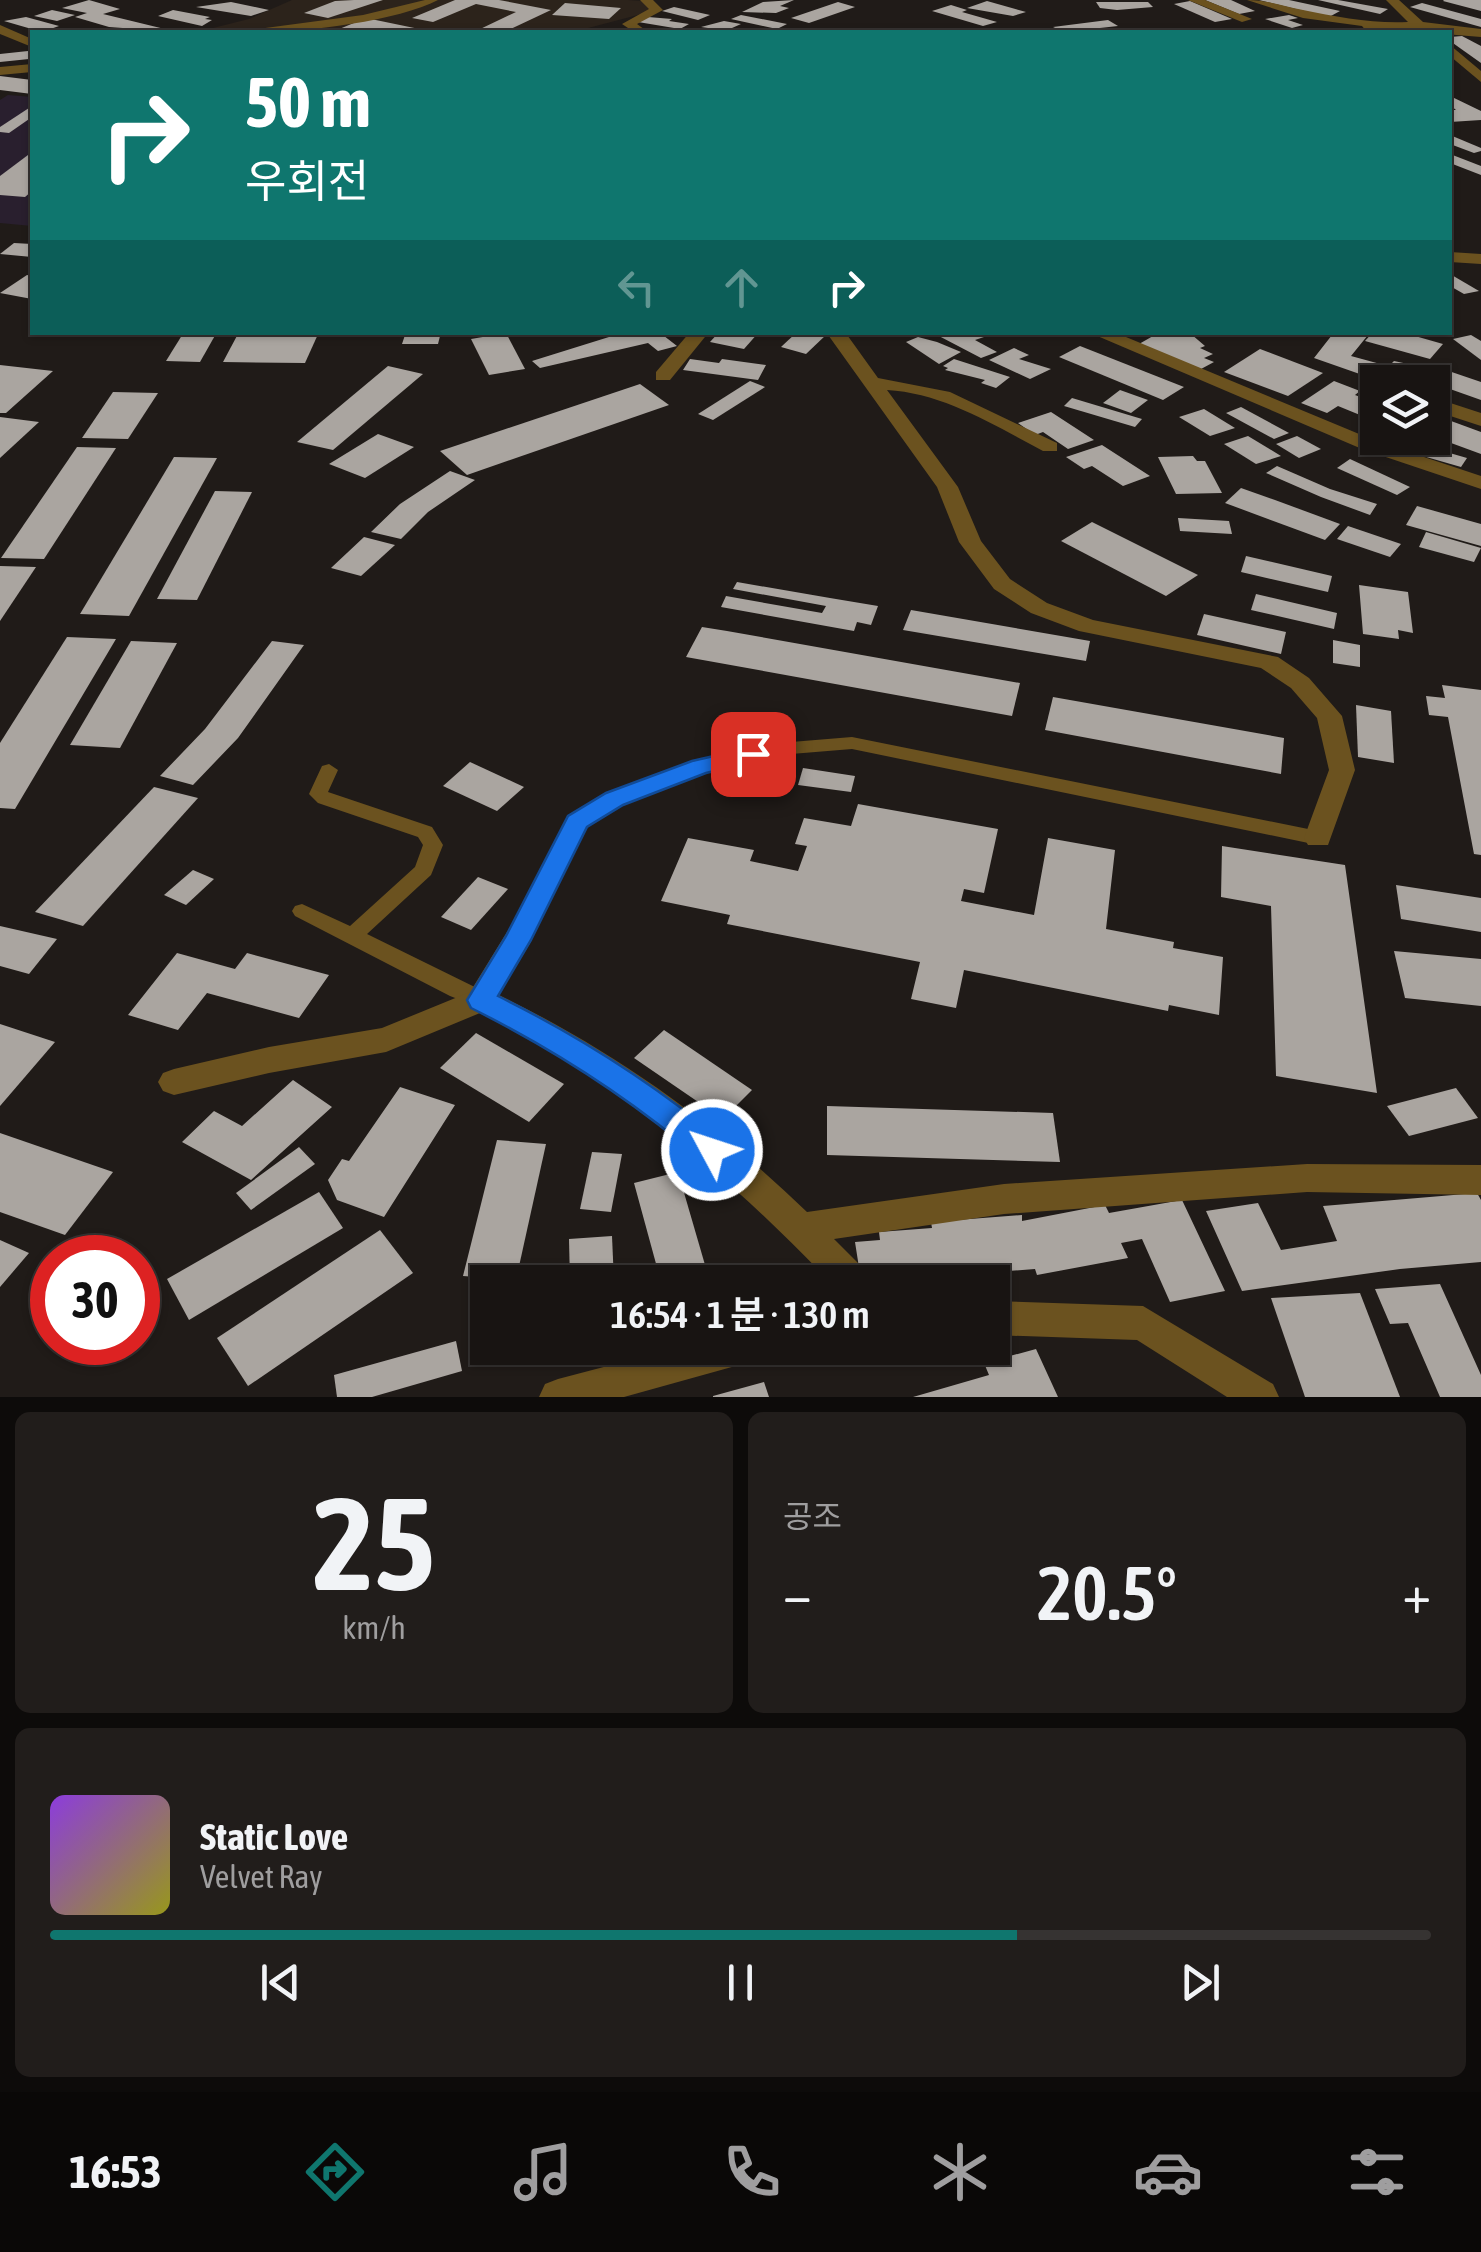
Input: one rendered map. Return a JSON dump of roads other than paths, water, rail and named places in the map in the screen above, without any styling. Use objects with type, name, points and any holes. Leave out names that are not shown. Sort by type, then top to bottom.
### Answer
[{"type":"street","points":[[638,30],[628,24],[658,10],[646,0]]},
{"type":"street","points":[[1194,0],[1246,19]]},
{"type":"street","points":[[1252,0],[1303,14],[1423,29]]},
{"type":"street","points":[[1392,0],[1423,29]]},
{"type":"street","points":[[1364,30],[1382,26]]},
{"type":"street","points":[[0,29],[30,42]]},
{"type":"street","points":[[1452,31],[1481,33]]},
{"type":"street","points":[[1452,51],[1481,78]]},
{"type":"street","points":[[0,72],[30,68]]},
{"type":"street","points":[[1452,257],[1481,259]]},
{"type":"street","points":[[664,376],[698,335]]},
{"type":"street","points":[[837,335],[947,487],[970,542],[1002,584],[1039,608],[1087,626],[1269,662],[1300,683],[1330,716],[1342,770],[1318,838]]},
{"type":"street","points":[[1104,335],[1369,445],[1481,483]]},
{"type":"street","points":[[874,384],[901,384],[934,392],[984,412],[1050,447]]},
{"type":"street","points":[[1450,409],[1481,420]]},
{"type":"street","points":[[174,1082],[269,1060],[386,1040],[481,1000],[518,940]]},
{"type":"street","points":[[481,1000],[562,1040],[659,1106],[802,1228],[837,1265]]},
{"type":"street","points":[[802,1228],[1004,1198],[1308,1178],[1481,1180]]},
{"type":"street","points":[[1010,1319],[1143,1323],[1260,1397]]},
{"type":"street","points":[[558,1397],[676,1365]]},
{"type":"lane","points":[[268,30],[325,26],[373,14],[398,13],[434,0]]},
{"type":"lane","points":[[518,940],[577,822],[614,799],[700,766],[779,749],[852,743],[1318,838]]},
{"type":"lane","points":[[330,770],[318,794],[425,832],[433,846],[424,870],[354,934]]},
{"type":"lane","points":[[302,912],[354,934],[426,978],[481,1000]]}]
